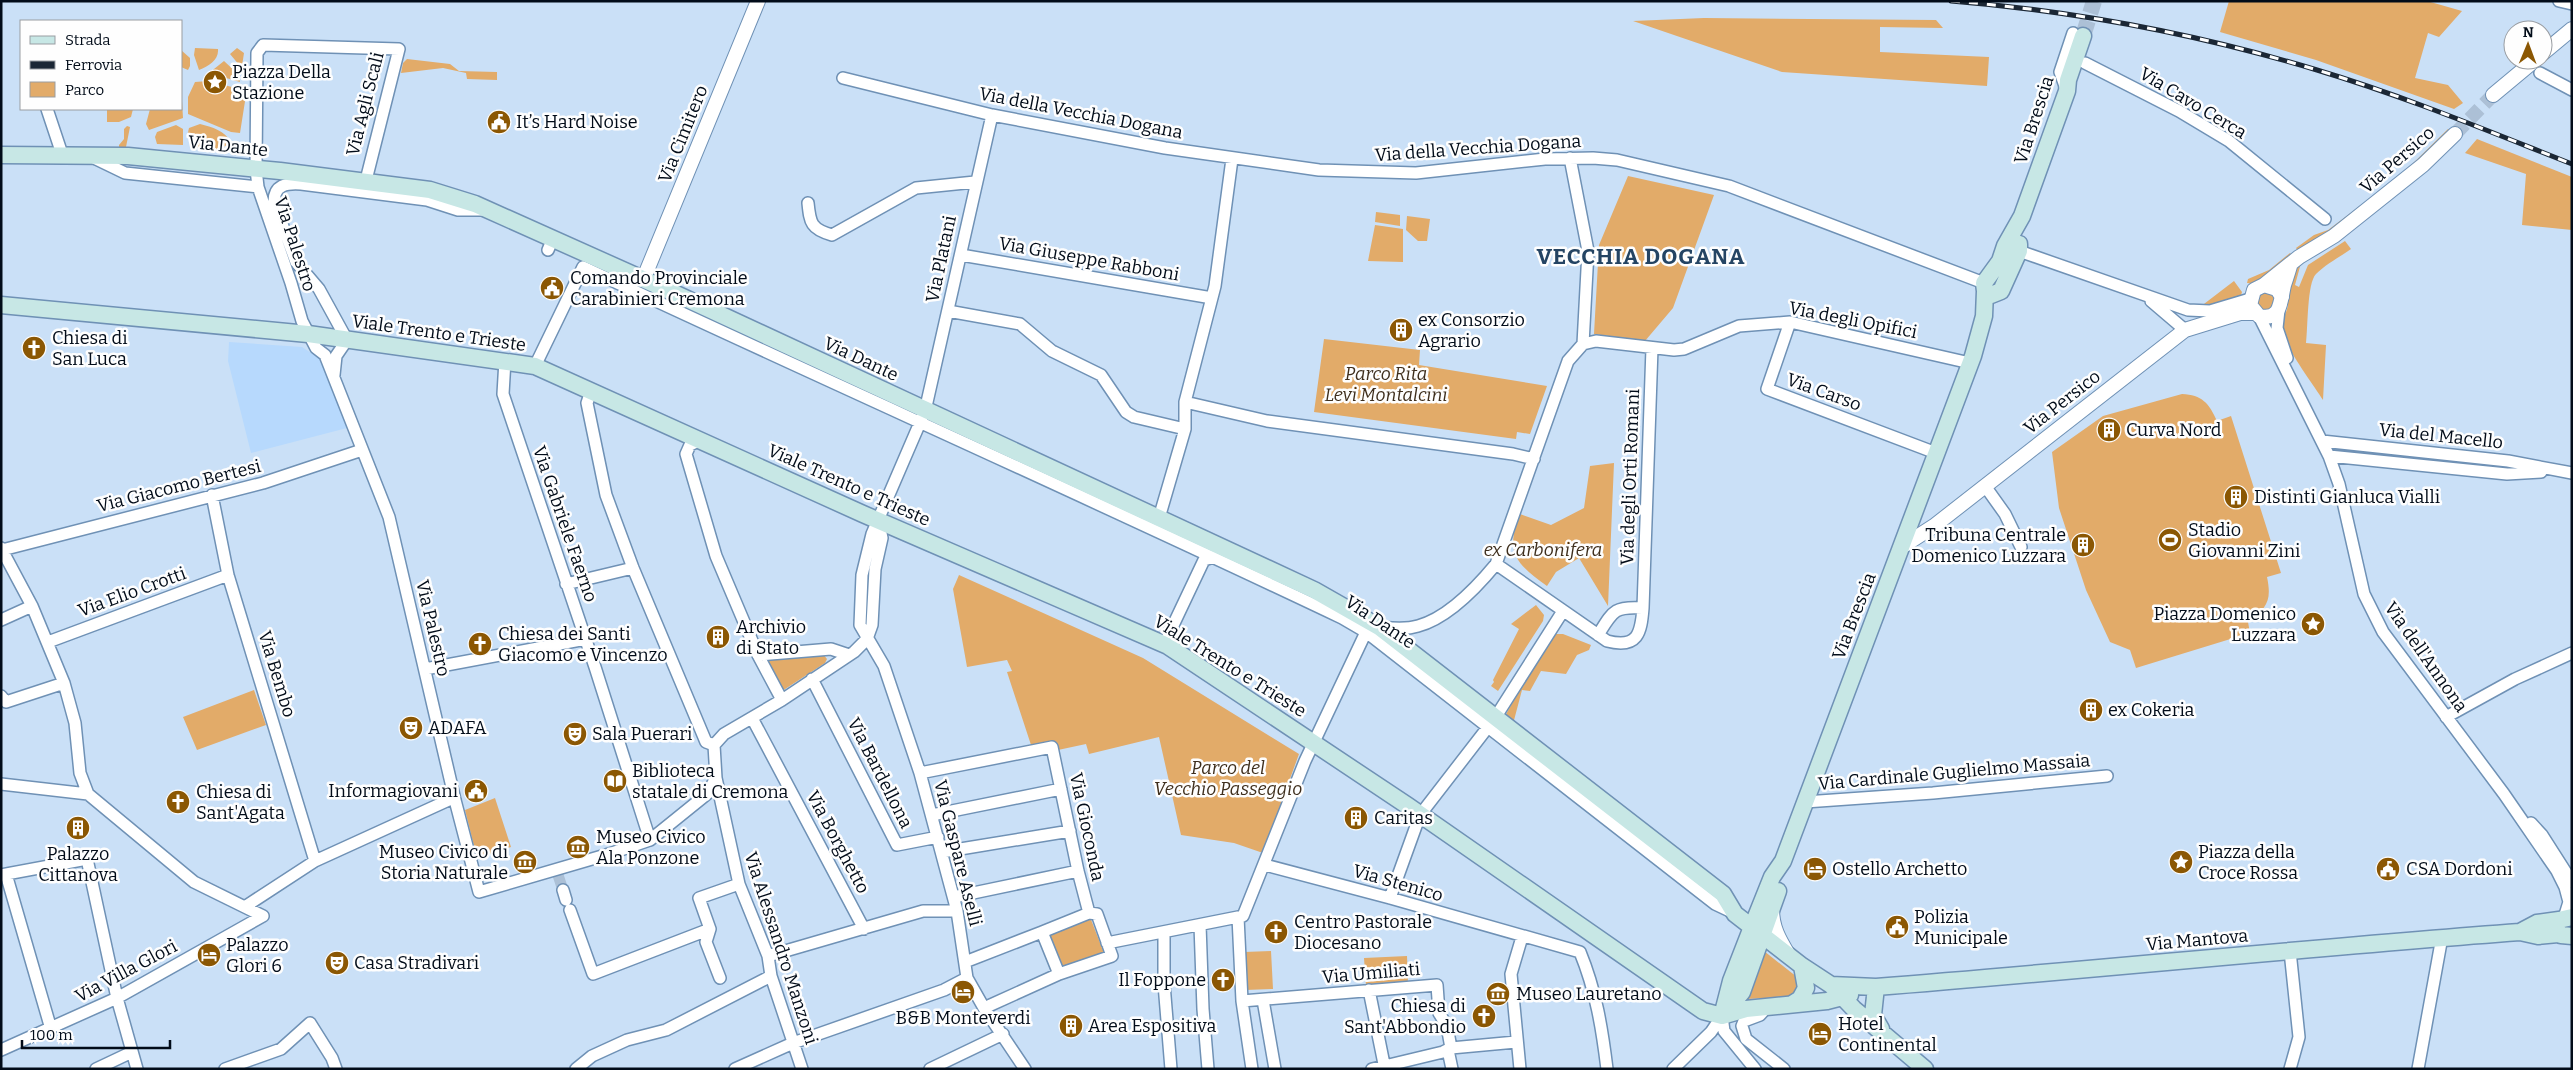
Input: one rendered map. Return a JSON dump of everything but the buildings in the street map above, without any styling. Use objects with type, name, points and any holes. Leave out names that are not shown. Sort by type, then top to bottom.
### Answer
[{"type":"main road","name":"Via Brescia","points":[[1758,931],[1772,877],[1783,861],[1903,546],[1970,363],[1995,270],[2005,246],[2016,245],[2022,216],[2067,91],[2078,34]]},
{"type":"main road","name":"Via Dante","points":[[1,155],[87,154],[128,156],[256,169],[364,186],[430,190],[488,210],[517,228],[550,244],[598,259],[643,279],[922,417],[1110,495],[1342,604],[1372,630],[1491,723],[1563,770],[1723,894],[1735,914],[1796,961],[1834,994]]},
{"type":"main road","name":"Viale Trento e Trieste","points":[[1,305],[308,334],[505,360],[535,366],[878,520],[1161,643],[1315,743],[1703,1011],[1722,1016]]},
{"type":"main road","points":[[1722,1016],[1731,982],[1772,908],[1781,880],[1783,861]]},
{"type":"main road","name":"Via Mantova","points":[[1722,1016],[1746,1008],[1792,1004],[1869,987],[2442,937],[2520,932],[2537,924],[2565,925]]},
{"type":"main road","points":[[1792,1004],[1800,999],[1806,988],[1796,961]]},
{"type":"main road","points":[[1869,987],[1873,1015],[1880,1029]]},
{"type":"main road","points":[[1834,994],[1880,1029],[1924,1068]]},
{"type":"main road","points":[[1834,994],[1882,1043],[1924,1068]]},
{"type":"street","name":"Via Cimitero","points":[[643,279],[758,1]]},
{"type":"street","points":[[2559,1],[2572,4]]},
{"type":"street","points":[[2553,46],[2572,30]]},
{"type":"street","name":"Via Agli Scali","points":[[256,169],[257,53],[263,45],[399,49],[364,186]]},
{"type":"street","name":"Via Cavo Cerca","points":[[2085,63],[2179,111],[2229,142],[2326,219]]},
{"type":"street","points":[[2493,95],[2532,70]]},
{"type":"street","points":[[2544,70],[2572,90]]},
{"type":"street","name":"Via della Vecchia Dogana","points":[[842,78],[992,115],[1232,159],[1319,170],[1387,174],[1570,158],[1617,160],[1720,184],[1989,289]]},
{"type":"street","points":[[47,110],[62,154]]},
{"type":"street","name":"Via Platani","points":[[878,520],[922,417],[992,115]]},
{"type":"street","name":"Via Persico","points":[[2264,285],[2299,257],[2334,236],[2423,165],[2455,134]]},
{"type":"street","name":"Via Dante","points":[[87,154],[125,173],[258,186]]},
{"type":"street","points":[[1107,943],[1243,916],[1305,761],[1372,630],[1418,626],[1433,619],[1474,590],[1496,564],[1568,361],[1583,344],[1588,251],[1570,158]]},
{"type":"street","points":[[1159,518],[1186,429],[1185,402],[1212,298],[1232,159]]},
{"type":"street","points":[[229,184],[256,169]]},
{"type":"street","name":"Via Palestro","points":[[256,169],[258,186],[291,284],[297,309],[316,348],[325,356],[389,517],[455,800],[479,892],[557,872],[650,840]]},
{"type":"street","points":[[808,202],[810,220],[818,231],[832,235],[916,188],[975,182]]},
{"type":"street","name":"Via Dante","points":[[277,189],[287,183],[364,186]]},
{"type":"street","name":"Via Palestro","points":[[277,189],[274,195],[274,202],[296,262],[319,289],[347,340],[336,356],[334,379]]},
{"type":"street","points":[[2016,245],[2185,310],[2210,311],[2250,299]]},
{"type":"street","name":"Via Giuseppe Rabboni","points":[[961,254],[1212,298]]},
{"type":"street","points":[[535,366],[582,266],[598,259]]},
{"type":"street","name":"Via Dante","points":[[582,266],[643,279]]},
{"type":"street","points":[[2281,304],[2277,289],[2264,285],[2254,290],[2250,299],[2257,314],[2270,316],[2281,304],[2290,266]]},
{"type":"street","points":[[2142,294],[2185,330]]},
{"type":"street","name":"Via dell'Annona","points":[[2281,304],[2277,328],[2296,386]]},
{"type":"street","points":[[948,311],[1020,324],[1052,350],[1101,375],[1126,412],[1134,417],[1186,429]]},
{"type":"street","name":"Via Persico","points":[[1903,546],[1929,530],[2185,330],[2240,313],[2257,314]]},
{"type":"street","name":"Via dell'Annona","points":[[2257,314],[2296,386],[2329,456],[2338,484],[2364,594],[2383,632],[2504,794],[2542,835],[2559,869],[2569,902],[2565,925]]},
{"type":"street","name":"Via degli Opifici","points":[[1583,344],[1596,341],[1652,348],[1684,349],[1740,326],[1790,322],[1970,363]]},
{"type":"street","name":"Via Carso","points":[[1790,322],[1767,389],[1936,452]]},
{"type":"street","name":"Via degli Orti Romani","points":[[1496,564],[1598,635],[1615,643],[1635,639],[1641,629],[1643,608],[1652,348]]},
{"type":"street","name":"Via Gabriele Faerno","points":[[505,360],[503,394],[586,639],[650,840]]},
{"type":"street","points":[[591,391],[587,403],[606,495],[633,568],[706,742],[714,745],[724,734],[782,700],[849,655],[867,639]]},
{"type":"street","points":[[1185,402],[1267,421],[1513,454],[1534,459]]},
{"type":"street","name":"Via Dante","points":[[922,417],[1043,478],[1122,513],[1342,618],[1372,630]]},
{"type":"street","points":[[700,440],[690,445],[686,454],[716,556],[758,654],[782,700]]},
{"type":"street","name":"Via del Macello","points":[[2322,441],[2508,461],[2572,474]]},
{"type":"street","name":"Via Giacomo Bertesi","points":[[2,549],[263,483],[362,450]]},
{"type":"street","name":"Via del Macello","points":[[2329,456],[2507,474],[2555,472]]},
{"type":"street","points":[[1043,478],[1062,474]]},
{"type":"street","points":[[1985,486],[2004,514],[2021,547]]},
{"type":"street","name":"Via Bembo","points":[[212,495],[228,575],[315,861]]},
{"type":"street","points":[[1110,495],[1122,513]]},
{"type":"street","points":[[1914,514],[1915,522],[1929,530]]},
{"type":"street","name":"Via Gaspare Aselli","points":[[878,520],[862,575],[860,625],[884,666],[920,772],[954,897],[967,978],[984,1008],[1025,1069]]},
{"type":"street","points":[[2,549],[32,606],[64,682],[76,723],[80,773],[88,794],[194,882],[246,906],[315,861],[451,799],[455,800]]},
{"type":"street","points":[[1161,643],[1162,635],[1199,557],[1197,549]]},
{"type":"street","points":[[1161,643],[1168,636],[1202,563],[1204,560],[1213,557]]},
{"type":"street","name":"Via Dante","points":[[1238,568],[1262,566]]},
{"type":"street","points":[[566,584],[633,568]]},
{"type":"street","name":"Via Elio Crotti","points":[[48,642],[228,575]]},
{"type":"street","points":[[1,620],[32,606]]},
{"type":"street","points":[[1598,635],[1614,611],[1626,607],[1643,608]]},
{"type":"street","points":[[1390,898],[1420,815],[1491,723],[1562,611]]},
{"type":"street","points":[[424,669],[586,639]]},
{"type":"street","points":[[758,654],[831,649],[849,655]]},
{"type":"street","points":[[2446,717],[2515,679],[2572,653]]},
{"type":"street","name":"Via Bardellona","points":[[812,680],[896,845],[938,837]]},
{"type":"street","points":[[1,696],[6,702],[64,682]]},
{"type":"street","name":"Via Borghetto","points":[[752,718],[864,929]]},
{"type":"street","name":"Via Dante","points":[[1491,723],[1540,768],[1715,904],[1735,914]]},
{"type":"street","name":"Via Alessandro Manzoni","points":[[714,745],[716,778],[739,884],[768,956],[772,976],[802,1069]]},
{"type":"street","name":"Via Gioconda","points":[[920,772],[1052,747],[1078,871],[1089,913]]},
{"type":"street","points":[[1540,768],[1563,770]]},
{"type":"street","name":"Via Cardinale Guglielmo Massaia","points":[[1805,802],[1933,793],[2107,776]]},
{"type":"street","points":[[650,840],[707,794],[716,778]]},
{"type":"street","points":[[1,784],[88,794]]},
{"type":"street","points":[[932,815],[1061,789]]},
{"type":"street","points":[[942,852],[1070,831]]},
{"type":"street","points":[[51,1029],[4,874],[87,860],[117,998],[137,1069]]},
{"type":"street","name":"Via Stenico","points":[[1265,864],[1522,937]]},
{"type":"street","name":"Via dell'Annona","points":[[2559,869],[2572,882]]},
{"type":"street","points":[[954,897],[1078,871]]},
{"type":"street","points":[[720,978],[706,942],[710,929],[699,898],[739,884]]},
{"type":"street","points":[[566,900],[593,974],[710,929]]},
{"type":"street","name":"Via Villa Glori","points":[[1,1050],[117,998],[263,916],[246,906]]},
{"type":"street","points":[[1772,908],[1772,921],[1777,935],[1796,961]]},
{"type":"street","points":[[768,956],[923,911],[957,911]]},
{"type":"street","points":[[965,962],[1089,913],[1097,914],[1112,956],[1059,974],[984,1008]]},
{"type":"street","points":[[1238,917],[1242,1001],[1252,1069]]},
{"type":"street","points":[[1200,925],[1203,1009],[1208,1069]]},
{"type":"street","points":[[1042,932],[1059,974]]},
{"type":"street","points":[[1164,932],[1164,984],[1171,1069]]},
{"type":"street","points":[[1580,952],[1595,936]]},
{"type":"street","points":[[1520,1069],[1510,974],[1522,937],[1580,952]]},
{"type":"street","points":[[2418,1069],[2442,937]]},
{"type":"street","points":[[2290,951],[2299,1037],[2290,1069]]},
{"type":"street","points":[[1580,952],[1592,982],[1600,1012],[1607,1069]]},
{"type":"street","points":[[576,1069],[592,1056],[627,1040],[666,1030],[772,976]]},
{"type":"street","points":[[735,1069],[793,1043],[944,990],[967,978]]},
{"type":"street","name":"Via Umiliati","points":[[1242,1001],[1437,985],[1439,1013],[1448,1026],[1449,1049]]},
{"type":"street","points":[[1369,990],[1384,1067]]},
{"type":"street","points":[[1263,1000],[1275,1069]]},
{"type":"street","points":[[1770,1005],[1760,1015],[1744,1021],[1742,1026],[1746,1039],[1784,1069]]},
{"type":"street","points":[[1722,1016],[1724,1031],[1753,1066],[1762,1052]]},
{"type":"street","points":[[1678,1067],[1711,1032],[1722,1016]]},
{"type":"street","points":[[225,1069],[238,1066],[281,1049],[310,1023],[332,1058],[336,1069]]},
{"type":"street","points":[[930,1069],[1003,1034]]},
{"type":"street","points":[[1372,1069],[1449,1049],[1516,1042]]},
{"type":"street","points":[[1449,1049],[1452,1069]]},
{"type":"street","points":[[96,1069],[132,1052]]},
{"type":"shaded area","points":[[229,342],[302,347],[322,360],[347,428],[251,453],[228,361]]},
{"type":"green space","points":[[2229,1],[2427,1],[2462,11],[2439,37],[2428,33],[2415,78],[2448,85],[2463,103],[2454,109],[2316,60],[2220,32]]},
{"type":"green space","points":[[1704,18],[1936,20],[1943,28],[1880,27],[1880,52],[1989,57],[1987,86],[1782,72],[1633,21]]},
{"type":"green space","points":[[195,48],[218,49],[218,53],[210,64],[199,70],[194,55]]},
{"type":"green space","points":[[237,48],[244,53],[242,66],[230,54]]},
{"type":"green space","points":[[182,51],[190,58],[188,70],[182,67]]},
{"type":"green space","points":[[407,59],[450,64],[459,71],[497,72],[497,80],[467,79],[466,73],[443,68],[401,73],[403,63]]},
{"type":"green space","points":[[224,61],[238,74],[240,82],[209,73]]},
{"type":"green space","points":[[208,81],[240,89],[246,95],[240,133],[231,132],[188,114],[188,97],[195,82]]},
{"type":"green space","points":[[182,101],[183,118],[149,130],[146,124],[150,110],[182,110]]},
{"type":"green space","points":[[107,110],[133,110],[131,117],[119,122],[107,122]]},
{"type":"green space","points":[[200,124],[222,132],[231,142],[221,149],[203,150],[193,144],[188,135],[189,128]]},
{"type":"green space","points":[[176,125],[183,129],[183,145],[157,144],[155,137],[157,132]]},
{"type":"green space","points":[[127,126],[130,127],[126,147],[119,147],[124,139],[124,129]]},
{"type":"green space","points":[[2448,129],[2452,131],[2435,148],[2379,196],[2339,225],[2298,251],[2296,248],[2314,235],[2328,230],[2401,175]]},
{"type":"green space","points":[[2477,139],[2572,177],[2572,230],[2522,225],[2526,174],[2465,153]]},
{"type":"green space","points":[[1628,176],[1714,195],[1673,308],[1645,341],[1594,334],[1599,245]]},
{"type":"green space","points":[[1376,212],[1400,215],[1400,226],[1375,222]]},
{"type":"green space","points":[[1407,216],[1430,219],[1427,241],[1418,241],[1406,230]]},
{"type":"green space","points":[[1375,225],[1403,229],[1403,262],[1368,261]]},
{"type":"green space","points":[[2345,241],[2351,249],[2316,274],[2309,296],[2306,343],[2326,345],[2323,400],[2288,345],[2282,325],[2288,306],[2290,281],[2297,267],[2301,263],[2295,285],[2299,287],[2308,265]]},
{"type":"green space","points":[[2290,253],[2293,256],[2254,284],[2247,283],[2248,279],[2269,270]]},
{"type":"green space","points":[[2234,281],[2242,292],[2240,299],[2200,307]]},
{"type":"green space","points":[[2266,292],[2272,295],[2275,301],[2272,307],[2266,310],[2260,307],[2257,301],[2260,295]]},
{"type":"green space","name":"Parco Rita Levi Montalcini","points":[[1324,339],[1420,350],[1419,365],[1547,386],[1530,434],[1517,432],[1516,439],[1314,412]]},
{"type":"green space","name":"Stadio Giovanni Zini","points":[[2182,394],[2195,396],[2204,401],[2211,409],[2217,421],[2231,416],[2281,573],[2267,577],[2268,598],[2264,608],[2248,622],[2250,633],[2136,668],[2130,650],[2110,642],[2086,590],[2059,508],[2052,452],[2103,416]]},
{"type":"green space","name":"ex Carbonifera","points":[[1614,463],[1608,606],[1579,558],[1556,572],[1547,586],[1520,563],[1516,556],[1513,538],[1520,514],[1551,525],[1584,508],[1590,466]]},
{"type":"green space","name":"Parco del Vecchio Passeggio","points":[[959,575],[1143,658],[1299,754],[1263,853],[1234,843],[1181,835],[1159,737],[1089,754],[1086,744],[1058,750],[1057,744],[1032,748],[1007,672],[1012,671],[1007,660],[967,667],[953,589]]},
{"type":"green space","points":[[1536,605],[1544,615],[1543,621],[1498,691],[1491,686],[1494,682],[1493,680],[1519,629],[1511,624]]},
{"type":"green space","points":[[1556,634],[1563,634],[1591,645],[1589,650],[1577,655],[1566,674],[1541,671],[1530,691],[1522,690],[1513,724],[1505,716],[1520,689]]},
{"type":"green space","points":[[823,654],[827,659],[825,663],[782,691],[765,659]]},
{"type":"green space","points":[[254,690],[266,725],[197,750],[183,717]]},
{"type":"green space","points":[[495,798],[511,847],[477,858],[465,810]]},
{"type":"green space","points":[[1090,917],[1104,953],[1062,968],[1048,933]]},
{"type":"green space","points":[[1271,951],[1273,989],[1245,990],[1244,952]]},
{"type":"green space","points":[[1764,951],[1802,981],[1793,997],[1746,999]]},
{"type":"green space","points":[[1407,956],[1408,983],[1366,986],[1364,958]]},
{"type":"tunnel","points":[[2083,36],[2094,1]]},
{"type":"tunnel","points":[[2455,134],[2493,95]]},
{"type":"tunnel","points":[[558,875],[563,890]]},
{"type":"railway","points":[[1951,1],[1997,5],[2090,18],[2227,45],[2317,70],[2382,91],[2572,164]]},
{"type":"place","name":"Piazza Della Stazione","points":[[215,82]]},
{"type":"place","name":"It’s Hard Noise","points":[[499,122]]},
{"type":"place","name":"Comando Provinciale Carabinieri Cremona","points":[[552,288]]},
{"type":"place","name":"ex Consorzio Agrario","points":[[1401,330]]},
{"type":"place","name":"Chiesa di San Luca","points":[[34,348]]},
{"type":"place","name":"Curva Nord","points":[[2109,430]]},
{"type":"place","name":"Distinti Gianluca Vialli","points":[[2236,497]]},
{"type":"place","name":"Stadio Giovanni Zini","points":[[2170,540]]},
{"type":"place","name":"Tribuna Centrale Domenico Luzzara","points":[[2083,545]]},
{"type":"place","name":"Piazza Domenico Luzzara","points":[[2313,624]]},
{"type":"place","name":"Archivio di Stato","points":[[718,637]]},
{"type":"place","name":"Chiesa dei Santi Giacomo e Vincenzo","points":[[480,644]]},
{"type":"place","name":"ex Cokeria","points":[[2091,710]]},
{"type":"place","name":"ADAFA","points":[[411,728]]},
{"type":"place","name":"Sala Puerari","points":[[575,734]]},
{"type":"place","name":"Biblioteca statale di Cremona","points":[[615,781]]},
{"type":"place","name":"Informagiovani","points":[[476,791]]},
{"type":"place","name":"Chiesa di Sant'Agata","points":[[178,802]]},
{"type":"place","name":"Caritas","points":[[1356,818]]},
{"type":"place","name":"Palazzo Cittanova","points":[[78,828]]},
{"type":"place","name":"Museo Civico Ala Ponzone","points":[[578,847]]},
{"type":"place","name":"Museo Civico di Storia Naturale","points":[[525,862]]},
{"type":"place","name":"Piazza della Croce Rossa","points":[[2181,862]]},
{"type":"place","name":"Ostello Archetto","points":[[1815,869]]},
{"type":"place","name":"CSA Dordoni","points":[[2388,869]]},
{"type":"place","name":"Polizia Municipale","points":[[1897,927]]},
{"type":"place","name":"Centro Pastorale Diocesano","points":[[1276,932]]},
{"type":"place","name":"Palazzo Glori 6","points":[[209,955]]},
{"type":"place","name":"Casa Stradivari","points":[[337,963]]},
{"type":"place","name":"Il Foppone","points":[[1223,980]]},
{"type":"place","name":"B&B Monteverdi","points":[[963,992]]},
{"type":"place","name":"Museo Lauretano","points":[[1498,994]]},
{"type":"place","name":"Chiesa di Sant'Abbondio","points":[[1484,1016]]},
{"type":"place","name":"Area Espositiva","points":[[1071,1026]]},
{"type":"place","name":"Hotel Continental","points":[[1820,1034]]},
{"type":"district","name":"VECCHIA DOGANA","points":[[1641,256]]}]
